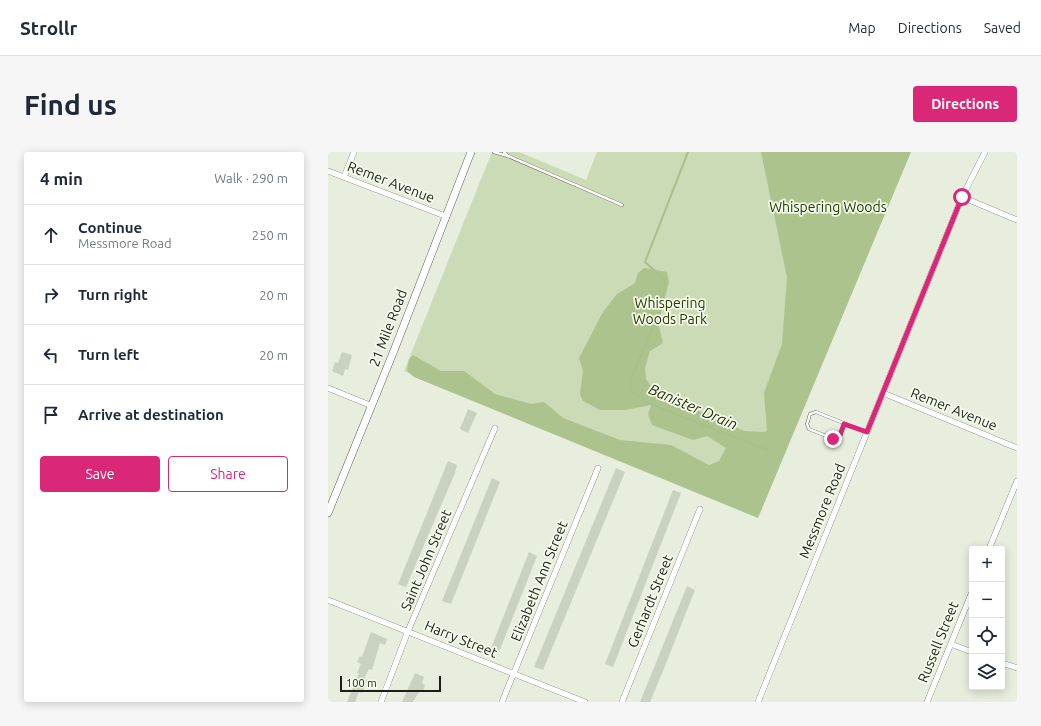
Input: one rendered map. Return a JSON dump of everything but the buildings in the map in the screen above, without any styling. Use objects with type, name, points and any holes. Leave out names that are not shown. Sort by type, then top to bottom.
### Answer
[{"type":"street","points":[[344,177],[354,152]]},
{"type":"street","name":"21 Mile Road","points":[[328,513],[372,406],[471,152]]},
{"type":"street","name":"Messmore Road","points":[[758,702],[962,197],[985,152]]},
{"type":"street","name":"Remer Avenue","points":[[328,171],[445,216]]},
{"type":"street","points":[[962,197],[1017,220]]},
{"type":"street","points":[[328,388],[372,406]]},
{"type":"street","name":"Remer Avenue","points":[[883,393],[1017,448]]},
{"type":"street","name":"Saint John Street","points":[[380,702],[408,631],[495,428]]},
{"type":"street","name":"Elizabeth Ann Street","points":[[502,702],[598,468]]},
{"type":"street","points":[[990,546],[1017,481]]},
{"type":"street","name":"Gerhardt Street","points":[[622,702],[700,509]]},
{"type":"street","name":"Russell Street","points":[[927,702],[969,599]]},
{"type":"street","name":"Harry Street","points":[[328,600],[585,702]]},
{"type":"street","points":[[951,644],[969,651]]},
{"type":"street","points":[[1005,664],[1017,668]]},
{"type":"lane","points":[[494,152],[508,156],[622,205]]},
{"type":"lane","points":[[504,152],[508,156]]},
{"type":"lane","points":[[844,424],[839,438],[836,440],[808,429],[807,424],[810,414],[816,412],[867,432]]},
{"type":"green space","name":"Whispering Woods Park","points":[[492,152],[519,152],[586,180],[597,152],[903,152],[755,514],[404,371]]},
{"type":"green space","name":"Whispering Woods","points":[[761,152],[911,152],[758,518],[414,377],[407,371],[409,359],[413,355],[441,371],[464,371],[495,394],[531,404],[544,402],[563,418],[620,440],[671,445],[709,465],[719,461],[726,448],[707,436],[693,440],[652,425],[648,414],[651,405],[625,410],[600,410],[583,401],[580,394],[583,371],[579,358],[603,312],[617,294],[635,283],[638,273],[644,268],[667,272],[669,282],[658,323],[663,343],[650,351],[645,368],[646,379],[651,386],[664,390],[674,400],[744,431],[765,432],[767,430],[764,393],[782,344],[787,277]]},
{"type":"waterway","name":"Banister Drain","points":[[688,152],[645,262],[665,280],[662,306],[631,379],[631,391],[652,405],[768,450]]},
{"type":"route","points":[[833,439],[836,440],[839,438],[844,424],[867,432],[962,197]]}]
